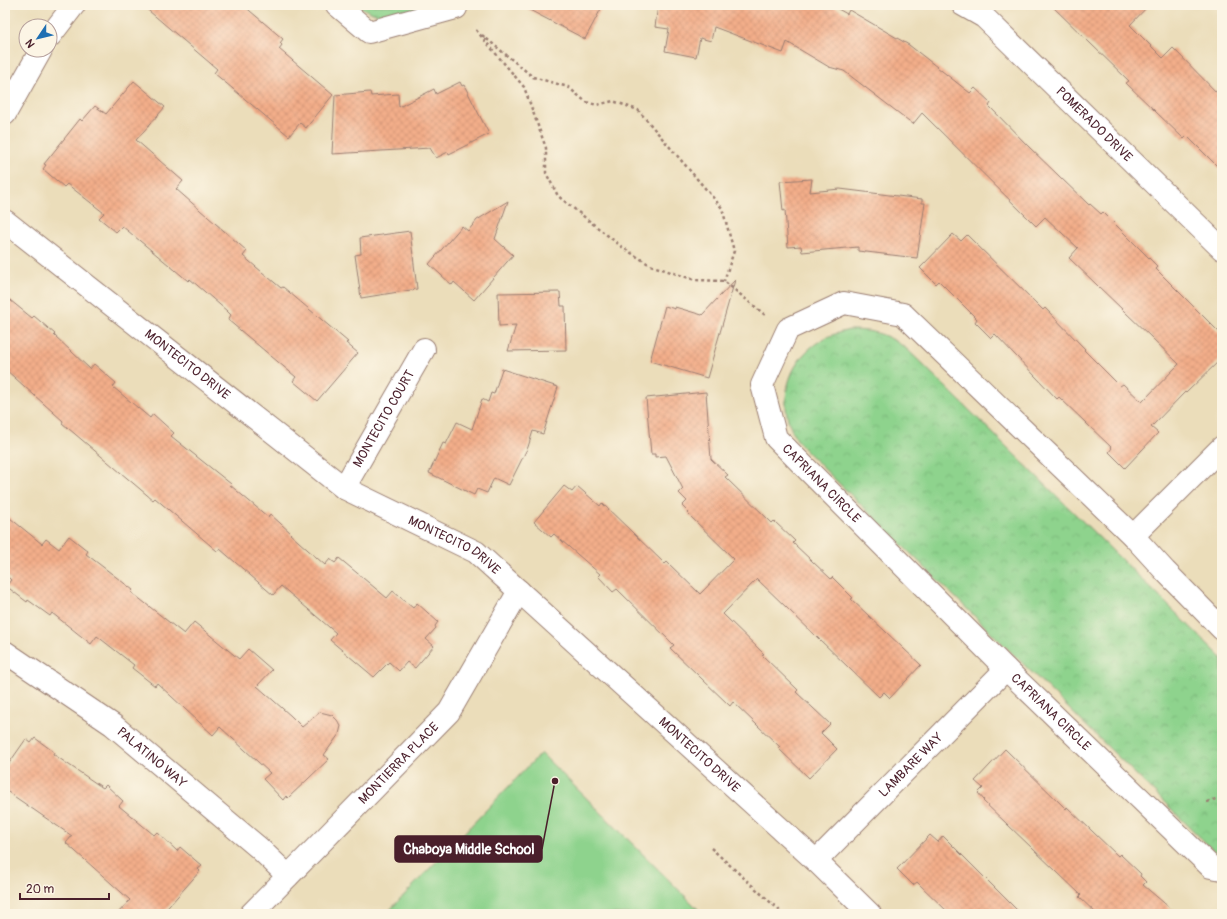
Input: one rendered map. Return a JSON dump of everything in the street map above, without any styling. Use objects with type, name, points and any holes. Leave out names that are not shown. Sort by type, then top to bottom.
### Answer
[{"type":"street","points":[[58,26],[74,5]]},
{"type":"street","points":[[337,5],[369,32],[456,8],[457,5]]},
{"type":"street","name":"POMERADO DRIVE","points":[[963,5],[984,17],[1222,249]]},
{"type":"street","points":[[5,114],[36,58]]},
{"type":"street","name":"MONTECITO DRIVE","points":[[5,221],[344,488],[476,552],[816,861],[870,914]]},
{"type":"street","name":"CAPRIANA CIRCLE","points":[[1222,629],[1133,536],[903,314],[844,303],[788,329],[762,385],[776,438],[1006,669],[1211,867],[1222,869]]},
{"type":"street","name":"MONTECITO COURT","points":[[344,488],[424,349]]},
{"type":"street","points":[[1133,536],[1222,447]]},
{"type":"street","name":"MONTIERRA PLACE","points":[[250,914],[449,712],[519,591]]},
{"type":"street","name":"PALATINO WAY","points":[[5,652],[114,725],[259,848],[288,876]]},
{"type":"street","name":"LAMBARE WAY","points":[[816,861],[1006,669]]},
{"type":"path","points":[[724,281],[734,251],[722,208],[638,110],[613,101],[597,105],[586,102],[568,87],[533,77],[476,30],[524,87],[546,148],[546,173],[558,196],[622,247],[650,265],[695,280],[724,281],[767,316]]},
{"type":"path","points":[[1207,802],[1222,797]]},
{"type":"path","points":[[711,848],[779,910],[781,914]]},
{"type":"green space","points":[[357,5],[437,5],[408,16],[394,18],[377,14]]},
{"type":"green space","points":[[849,330],[880,334],[894,340],[908,350],[1222,658],[1222,856],[1211,848],[808,453],[798,441],[791,428],[787,415],[786,401],[792,373],[808,350],[827,337]]},
{"type":"green space","points":[[541,753],[703,914],[386,914]]},
{"type":"building","points":[[142,5],[243,5],[283,39],[280,43],[282,45],[279,49],[333,95],[306,128],[300,123],[289,136],[214,73],[217,69]]},
{"type":"building","points":[[520,5],[603,5],[585,39]]},
{"type":"building","points":[[658,5],[831,5],[847,14],[849,10],[909,45],[970,93],[975,88],[991,103],[989,106],[1029,147],[1089,205],[1090,204],[1101,214],[1103,212],[1158,267],[1156,269],[1222,335],[1222,358],[1186,393],[1185,392],[1151,427],[1158,433],[1125,468],[1109,452],[1112,448],[1059,397],[1057,399],[995,334],[991,338],[975,322],[977,319],[939,281],[936,284],[920,268],[953,234],[961,241],[967,235],[1043,310],[1045,308],[1120,386],[1123,384],[1142,402],[1179,364],[1069,258],[1078,248],[1045,217],[1036,226],[922,113],[913,124],[844,71],[829,67],[787,42],[783,53],[714,27],[711,41],[700,38],[696,57],[665,51],[669,29],[655,27]]},
{"type":"building","points":[[1051,5],[1149,5],[1130,25],[1163,58],[1173,48],[1222,98],[1222,171],[1187,136],[1184,139],[1126,83],[1129,81]]},
{"type":"building","points":[[134,81],[165,107],[136,140],[183,181],[176,189],[247,251],[243,256],[281,288],[283,287],[348,342],[346,343],[358,353],[317,401],[293,381],[296,377],[228,320],[231,315],[190,279],[188,281],[122,226],[116,232],[99,218],[104,213],[67,184],[64,187],[43,169],[46,165],[44,164],[80,119],[82,121],[95,106],[106,114]]},
{"type":"building","points":[[460,82],[462,86],[464,85],[489,134],[449,154],[448,152],[436,158],[430,148],[332,154],[335,95],[370,92],[371,96],[398,94],[399,107],[434,89],[436,94]]},
{"type":"building","points":[[812,179],[810,192],[840,189],[922,199],[922,203],[925,203],[917,258],[858,251],[858,247],[802,252],[801,246],[788,247],[785,210],[783,211],[780,181]]},
{"type":"building","points":[[508,201],[495,239],[513,255],[474,300],[454,282],[452,285],[429,264],[462,226],[468,231],[477,220]]},
{"type":"building","points":[[410,231],[417,289],[361,298],[355,255],[361,254],[360,238]]},
{"type":"building","points":[[735,280],[707,378],[650,361],[665,306],[675,309],[675,307],[702,315]]},
{"type":"building","points":[[560,292],[561,306],[565,306],[566,350],[508,351],[516,325],[499,326],[498,293]]},
{"type":"building","points":[[5,296],[32,318],[34,316],[55,334],[54,335],[90,369],[94,364],[116,383],[113,387],[150,418],[153,414],[174,433],[171,436],[231,484],[230,485],[268,517],[270,514],[325,565],[330,559],[335,563],[339,558],[387,598],[393,591],[413,608],[417,603],[438,622],[435,626],[436,628],[426,639],[434,646],[415,668],[407,662],[399,671],[389,662],[374,677],[330,640],[336,633],[281,586],[273,595],[220,549],[217,551],[155,498],[153,500],[62,423],[63,421],[5,369]]},
{"type":"building","points":[[502,369],[558,387],[543,434],[533,431],[528,447],[509,485],[494,478],[487,493],[477,489],[474,495],[429,473],[443,443],[446,444],[457,422],[472,429],[482,399],[488,402],[491,393],[494,394]]},
{"type":"building","points":[[706,392],[711,459],[728,475],[725,477],[772,523],[774,521],[795,541],[793,543],[831,579],[832,577],[853,598],[851,599],[921,665],[890,698],[884,692],[879,697],[757,579],[723,614],[798,690],[796,692],[830,724],[821,733],[837,749],[809,778],[778,748],[780,747],[733,702],[730,706],[670,648],[674,645],[617,589],[613,592],[598,576],[600,574],[554,534],[551,537],[534,522],[564,486],[572,492],[577,486],[600,506],[602,503],[665,564],[667,562],[700,594],[734,559],[688,514],[689,513],[682,506],[687,501],[679,493],[683,489],[666,456],[655,457],[655,454],[651,454],[646,398]]},
{"type":"building","points":[[5,514],[42,544],[46,539],[59,549],[69,536],[88,551],[86,554],[133,590],[131,592],[184,634],[194,622],[239,659],[248,649],[272,670],[257,686],[302,727],[320,712],[332,715],[337,720],[341,726],[339,734],[324,755],[329,759],[288,798],[286,796],[283,800],[263,779],[270,773],[220,727],[213,735],[157,683],[155,686],[132,668],[134,665],[97,636],[91,644],[52,613],[50,616],[28,600],[27,602],[6,586],[11,580],[5,574]]},
{"type":"building","points":[[35,738],[54,752],[53,754],[103,788],[106,785],[123,801],[119,806],[154,835],[157,832],[177,851],[180,847],[202,866],[198,869],[200,871],[162,914],[117,914],[130,900],[66,843],[72,836],[5,790],[5,769],[26,739],[31,743]]},
{"type":"building","points":[[1005,749],[1066,809],[1067,807],[1118,856],[1120,854],[1141,874],[1140,876],[1146,882],[1143,885],[1177,914],[1097,914],[1079,897],[1081,895],[983,801],[984,800],[978,793],[983,788],[975,781]]},
{"type":"building","points":[[930,835],[938,842],[943,836],[1021,914],[950,914],[917,882],[913,885],[897,869]]},
{"type":"place","name":"Chaboya Middle School","points":[[555,781]]}]
